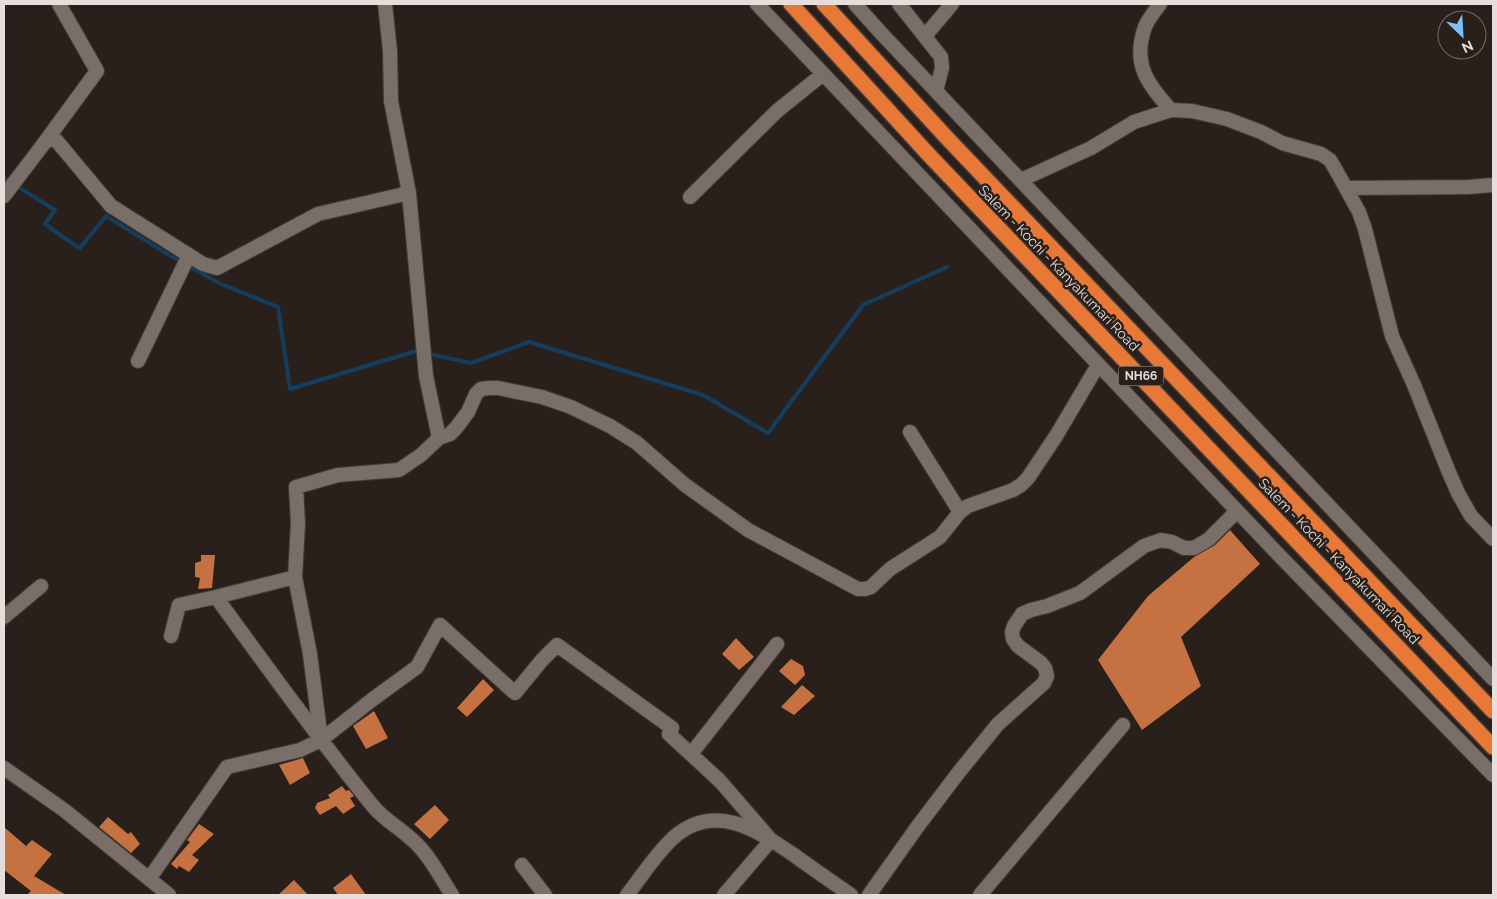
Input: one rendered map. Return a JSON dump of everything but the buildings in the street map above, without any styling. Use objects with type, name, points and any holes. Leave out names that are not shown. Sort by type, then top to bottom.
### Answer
[{"type":"highway","name":"Salem - Kochi - Kanyakumari Road","points":[[791,4],[929,155],[1493,746]]},
{"type":"highway","name":"Salem - Kochi - Kanyakumari Road","points":[[824,4],[947,138],[1493,711]]},
{"type":"street","points":[[4,196],[97,71],[60,4]]},
{"type":"street","points":[[385,4],[390,51],[391,101],[409,193],[426,376],[439,438]]},
{"type":"street","points":[[757,4],[1237,511],[1493,775]]},
{"type":"street","points":[[855,4],[1493,679]]},
{"type":"street","points":[[899,4],[938,52],[942,63],[936,91]]},
{"type":"street","points":[[925,36],[952,4]]},
{"type":"street","points":[[1160,4],[1146,25],[1141,43],[1140,59],[1145,77],[1155,93],[1171,110]]},
{"type":"street","points":[[690,197],[777,111],[823,74]]},
{"type":"street","points":[[1021,180],[1091,148],[1134,122],[1171,110],[1192,111],[1227,119],[1261,132],[1282,143],[1321,154],[1330,160],[1359,212],[1392,336],[1444,461],[1458,493],[1471,516],[1493,539]]},
{"type":"street","points":[[45,142],[51,139],[58,141],[111,206],[207,266],[219,268],[318,214],[409,193]]},
{"type":"street","points":[[1346,188],[1493,185]]},
{"type":"street","points":[[138,361],[189,255]]},
{"type":"street","points":[[321,740],[310,654],[295,577],[298,523],[296,487],[338,475],[399,470],[421,455],[439,438],[450,434],[462,423],[476,394],[481,390],[489,388],[542,397],[571,407],[610,426],[637,444],[685,485],[748,530],[858,589],[865,590],[871,587],[890,569],[940,537],[960,512],[968,506],[1013,490],[1021,485],[1028,478],[1056,436],[1098,365]]},
{"type":"street","points":[[910,432],[960,512]]},
{"type":"street","points":[[869,895],[958,772],[998,724],[1044,683],[1047,676],[1045,668],[1018,646],[1013,639],[1012,632],[1014,626],[1022,614],[1080,593],[1144,546],[1160,540],[1172,542],[1184,548],[1194,548],[1209,539],[1237,511]]},
{"type":"street","points":[[171,636],[179,605],[295,577]]},
{"type":"street","points":[[4,617],[42,586]]},
{"type":"street","points":[[216,597],[321,740],[373,807],[387,822],[409,837],[422,850],[452,895]]},
{"type":"street","points":[[149,879],[227,767],[300,750],[321,740],[417,667],[440,625],[515,694],[542,660],[557,645],[672,728],[668,734],[720,781],[771,840]]},
{"type":"street","points":[[691,754],[777,644]]},
{"type":"street","points":[[980,895],[1123,724]]},
{"type":"street","points":[[4,768],[64,810],[169,895]]},
{"type":"street","points":[[627,895],[673,838],[698,823],[723,820],[738,823],[771,840],[851,895]]},
{"type":"street","points":[[724,895],[771,840]]},
{"type":"street","points":[[522,864],[545,895]]},
{"type":"waterway","points":[[4,178],[55,210],[45,224],[80,248],[106,216],[219,283],[278,307],[290,389],[416,351],[421,352]]},
{"type":"waterway","points":[[428,354],[471,363],[529,342],[703,395],[768,433],[863,305],[947,267]]}]
